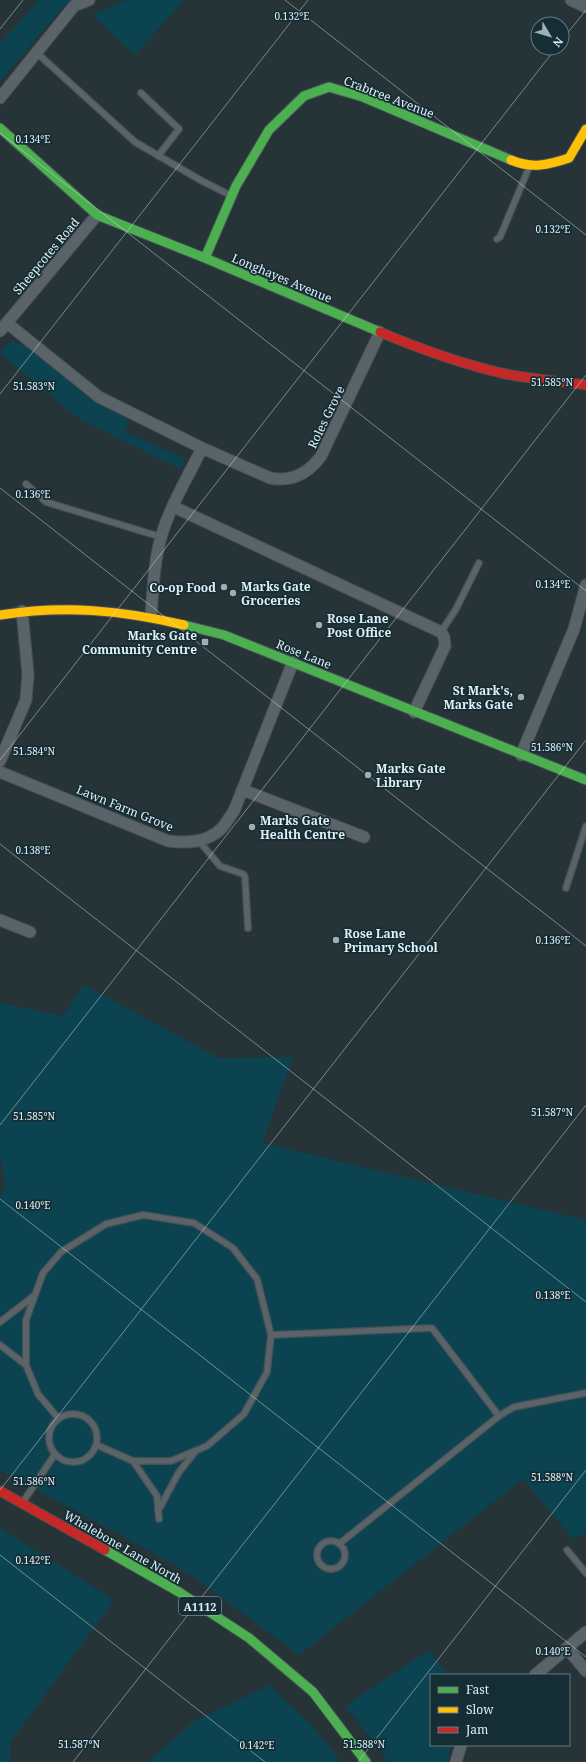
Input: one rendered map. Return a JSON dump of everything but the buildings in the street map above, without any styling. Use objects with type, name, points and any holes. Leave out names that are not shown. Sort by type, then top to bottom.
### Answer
[{"type":"street","points":[[0,98],[74,6],[89,0]]},
{"type":"street","points":[[571,0],[586,7]]},
{"type":"street","name":"Crabtree Avenue","points":[[205,258],[231,196],[269,130],[304,96],[329,87],[364,97],[521,164],[548,164],[568,158],[586,129]]},
{"type":"street","name":"Longhayes Avenue","points":[[0,128],[97,215],[205,258],[428,352],[466,364],[503,373],[586,385]]},
{"type":"street","name":"Sheepcotes Road","points":[[3,327],[97,215]]},
{"type":"street","name":"Roles Grove","points":[[3,327],[99,398],[202,448],[270,478],[287,480],[307,472],[315,464],[325,449],[380,332]]},
{"type":"street","points":[[151,616],[158,548],[161,537],[202,448]]},
{"type":"street","points":[[174,507],[441,632],[444,637],[445,646],[414,712]]},
{"type":"street","points":[[521,755],[574,630],[586,585]]},
{"type":"street","name":"Rose Lane","points":[[0,615],[22,611],[82,609],[116,611],[151,616],[224,635],[586,780]]},
{"type":"street","points":[[0,761],[26,700],[28,674],[22,611]]},
{"type":"street","name":"Lawn Farm Grove","points":[[0,772],[168,841],[187,843],[204,840],[221,829],[234,811],[293,662]]},
{"type":"street","points":[[243,790],[364,837]]},
{"type":"street","points":[[0,920],[30,932]]},
{"type":"street","name":"Whalebone Lane North","points":[[0,1491],[179,1592],[249,1638],[313,1692],[366,1762]]},
{"type":"street","points":[[536,1674],[586,1632]]},
{"type":"street","points":[[566,1648],[586,1671]]},
{"type":"street","points":[[456,1762],[461,1746]]},
{"type":"lane","points":[[37,53],[135,142],[231,196]]},
{"type":"lane","points":[[141,93],[179,129],[158,156]]},
{"type":"lane","points":[[497,239],[500,237],[530,165]]},
{"type":"lane","points":[[26,484],[46,502],[161,537]]},
{"type":"lane","points":[[441,632],[456,609],[479,563]]},
{"type":"lane","points":[[566,888],[586,826]]},
{"type":"lane","points":[[198,840],[220,866],[243,874],[246,877],[248,928]]},
{"type":"lane","points":[[58,1418],[38,1394],[26,1365],[26,1320],[43,1273],[61,1252],[106,1224],[143,1214],[194,1223],[232,1248],[256,1279],[271,1335],[267,1372],[244,1414],[207,1446],[171,1461],[133,1461],[97,1445]]},
{"type":"lane","points":[[0,1322],[36,1294]]},
{"type":"lane","points":[[271,1335],[432,1328],[499,1416]]},
{"type":"lane","points":[[0,1345],[26,1365]]},
{"type":"lane","points":[[339,1544],[499,1416],[514,1407],[586,1393]]},
{"type":"lane","points":[[74,1413],[83,1415],[87,1418],[96,1428],[97,1433],[97,1445],[93,1452],[81,1460],[67,1461],[55,1454],[50,1443],[49,1435],[58,1418],[66,1414],[74,1413]]},
{"type":"lane","points":[[158,1511],[179,1472],[197,1450]]},
{"type":"lane","points":[[22,1503],[55,1454]]},
{"type":"lane","points":[[133,1461],[157,1496],[159,1519]]},
{"type":"lane","points":[[328,1541],[339,1544],[345,1553],[345,1558],[342,1565],[333,1570],[325,1569],[320,1566],[316,1557],[319,1546],[328,1541]]},
{"type":"lane","points":[[567,1550],[586,1573]]},
{"type":"shaded area","points":[[39,0],[78,0],[63,7],[0,81],[0,44]]},
{"type":"shaded area","points":[[126,0],[184,0],[135,55],[92,15]]},
{"type":"shaded area","points":[[13,342],[20,344],[22,342],[90,399],[130,420],[124,432],[185,458],[180,469],[80,419],[0,353],[7,344]]},
{"type":"shaded area","points":[[84,985],[219,1058],[293,1057],[262,1143],[586,1220],[586,1533],[573,1539],[523,1479],[299,1655],[194,1577],[141,1546],[0,1470],[0,1196],[6,1187],[0,1155],[0,1003],[63,1016]]},
{"type":"shaded area","points":[[0,1528],[114,1600],[10,1743],[10,1762],[0,1762]]},
{"type":"shaded area","points":[[429,1650],[447,1674],[430,1674],[430,1746],[451,1746],[448,1762],[388,1762],[345,1706]]},
{"type":"shaded area","points":[[269,1685],[313,1727],[341,1762],[148,1762],[193,1722]]},
{"type":"traffic: fast","points":[[205,258],[236,186],[269,130],[304,96],[329,87],[363,97],[511,160]]},
{"type":"traffic: fast","points":[[0,128],[97,215],[205,258],[380,332]]},
{"type":"traffic: fast","points":[[184,625],[224,635],[586,780]]},
{"type":"traffic: fast","points":[[105,1550],[179,1592],[249,1638],[313,1692],[366,1762]]},
{"type":"traffic: slow","points":[[511,160],[519,163],[540,165],[554,163],[569,158],[586,129]]},
{"type":"traffic: slow","points":[[0,615],[47,610],[92,611],[138,616],[184,625]]},
{"type":"traffic: jam","points":[[380,332],[440,355],[485,369],[522,377],[586,385]]},
{"type":"traffic: jam","points":[[0,1491],[105,1550]]},
{"type":"place","name":"Co-op Food","points":[[224,587]]},
{"type":"place","name":"Marks Gate Groceries","points":[[233,593]]},
{"type":"place","name":"Rose Lane Post Office","points":[[319,625]]},
{"type":"place","name":"Marks Gate Community Centre","points":[[205,642]]},
{"type":"place","name":"St Mark's, Marks Gate","points":[[521,697]]},
{"type":"place","name":"Marks Gate Library","points":[[368,775]]},
{"type":"place","name":"Marks Gate Health Centre","points":[[252,827]]},
{"type":"place","name":"Rose Lane Primary School","points":[[336,940]]}]
